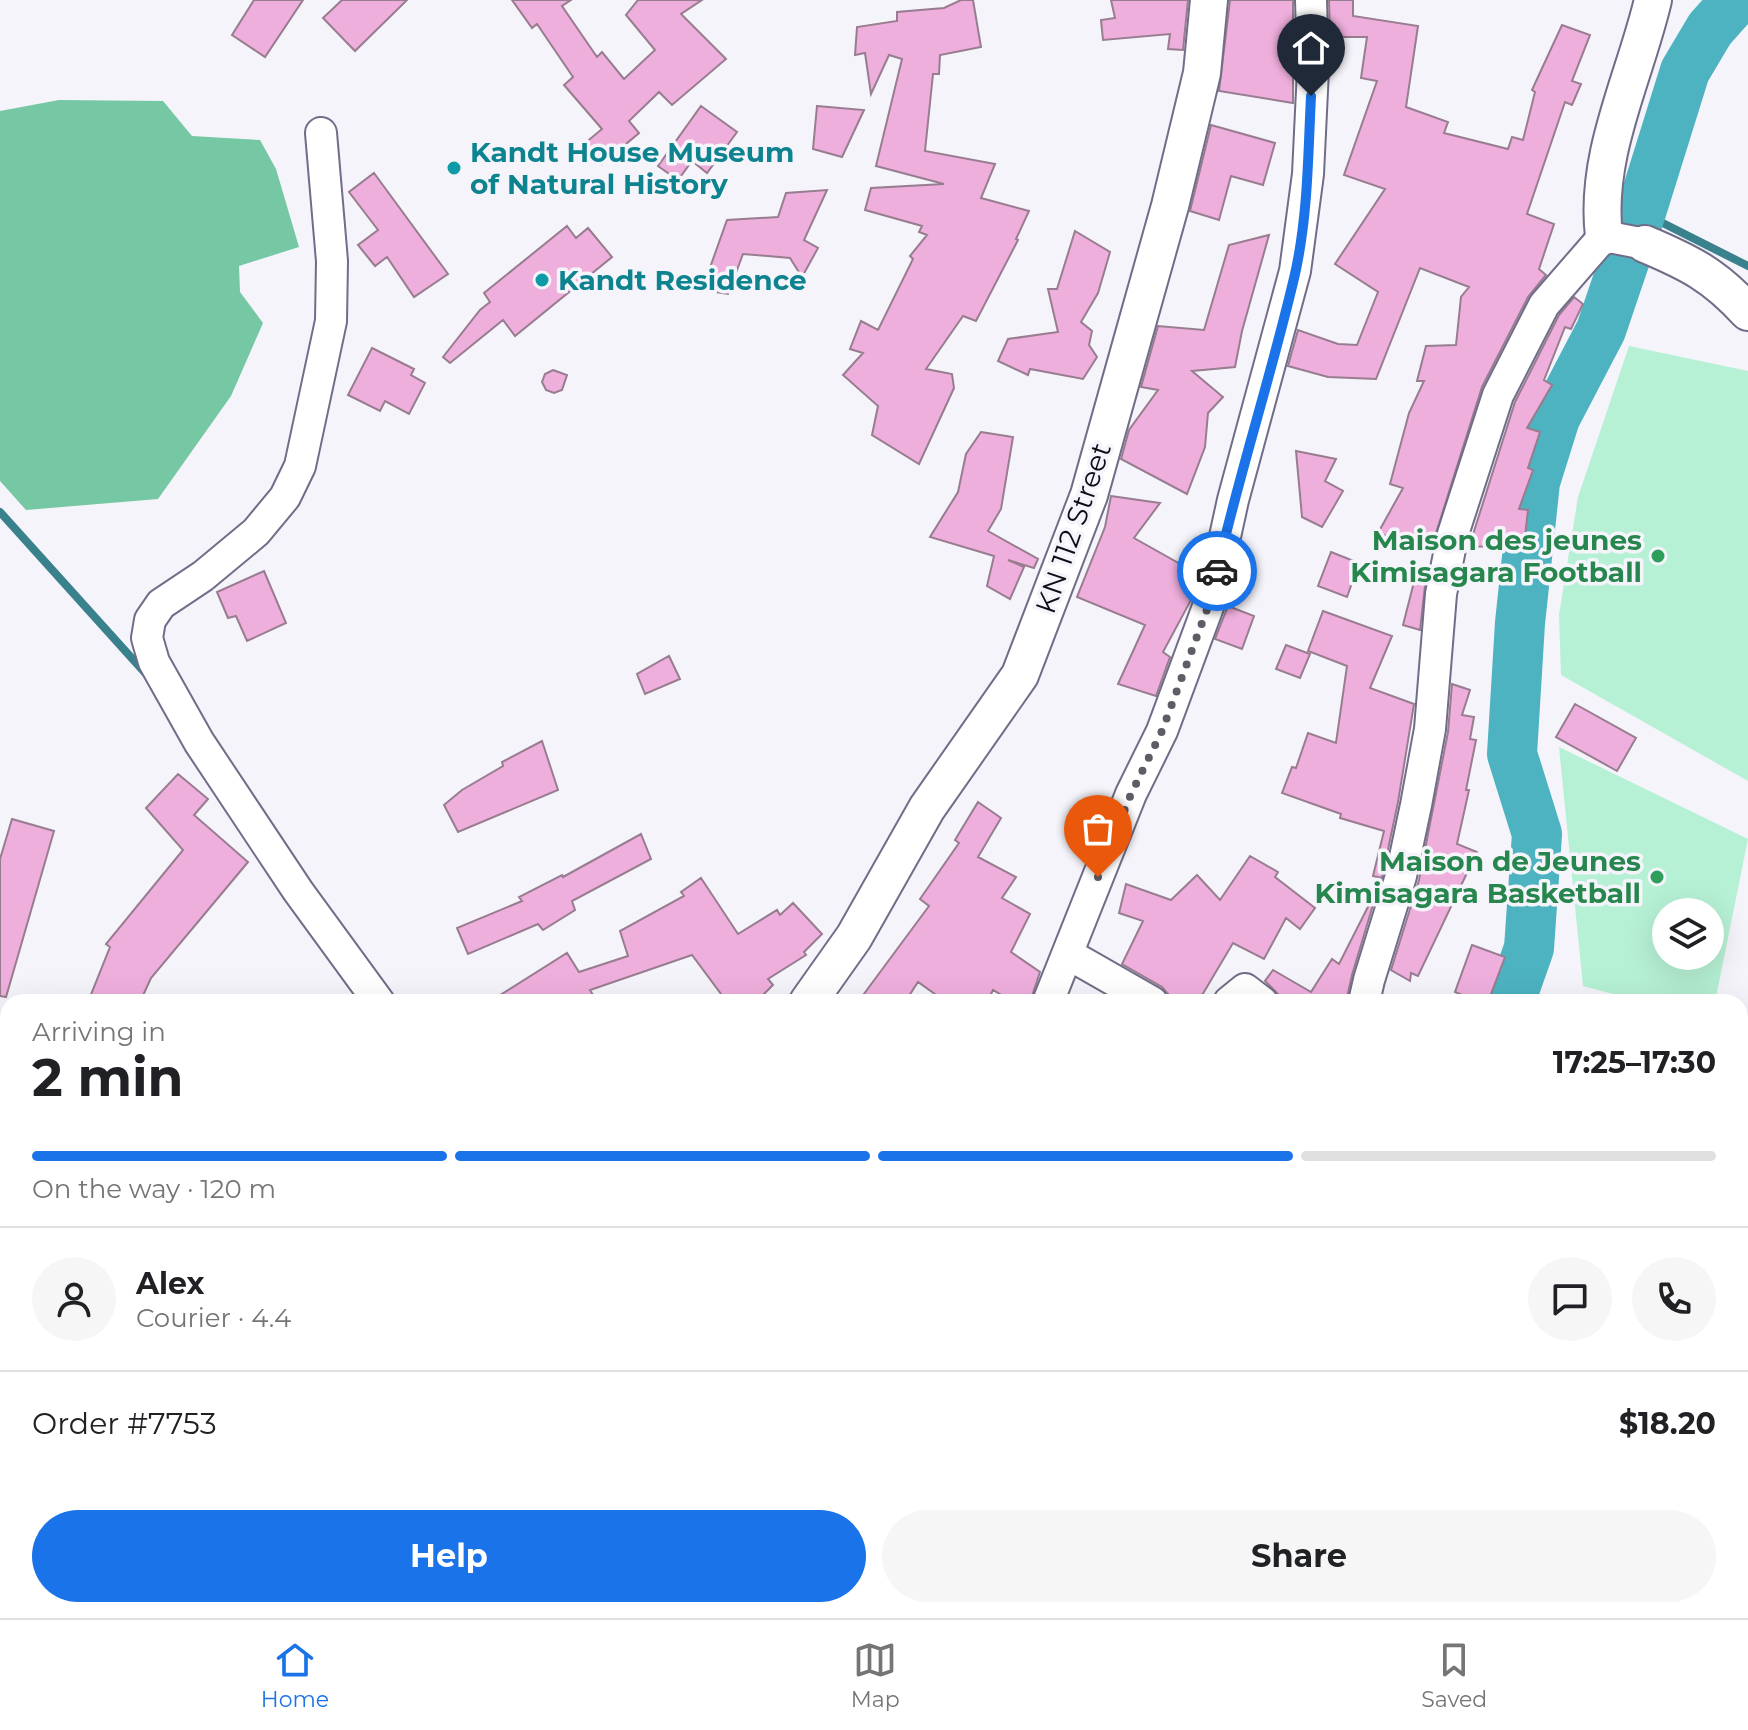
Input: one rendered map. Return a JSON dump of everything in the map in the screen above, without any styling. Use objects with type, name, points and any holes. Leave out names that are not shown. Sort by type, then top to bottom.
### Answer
[{"type":"street","name":"KN 112 Street","points":[[814,994],[854,937],[927,808],[1020,675],[1089,495],[1147,290],[1202,73],[1209,0]]},
{"type":"street","points":[[1051,994],[1131,794],[1162,731],[1212,596],[1233,500],[1295,271],[1308,174],[1313,70],[1311,0]]},
{"type":"street","points":[[1366,994],[1401,876],[1416,805],[1430,729],[1441,594],[1453,534],[1498,395],[1544,305],[1604,236],[1601,206],[1619,112],[1653,0]]},
{"type":"street","points":[[321,133],[332,261],[331,321],[300,466],[285,497],[256,532],[203,576],[161,604],[150,620],[147,638],[154,662],[199,742],[298,891],[373,994]]},
{"type":"street","points":[[1604,236],[1645,244],[1695,265],[1725,287],[1748,312]]},
{"type":"street","points":[[1068,954],[1138,994]]},
{"type":"green space","points":[[59,100],[163,101],[192,136],[260,140],[276,169],[299,247],[239,266],[240,292],[263,323],[231,396],[158,499],[26,510],[0,481],[0,111]]},
{"type":"green space","name":"Maison des jeunes Kimisagara Football","points":[[1629,346],[1748,371],[1748,781],[1561,675],[1559,615],[1578,497]]},
{"type":"green space","name":"Maison de Jeunes Kimisagara Basketball","points":[[1559,747],[1748,839],[1724,958],[1724,898],[1652,898],[1652,970],[1721,970],[1717,994],[1613,994],[1583,986]]},
{"type":"building","points":[[254,0],[303,0],[265,57],[232,35]]},
{"type":"building","points":[[342,0],[407,0],[355,51],[323,18]]},
{"type":"building","points":[[512,0],[571,0],[562,6],[597,57],[602,52],[624,79],[655,50],[626,15],[638,0],[702,0],[681,14],[726,59],[672,105],[659,92],[629,121],[639,133],[602,164],[584,144],[602,129],[564,85],[573,77],[537,24],[532,28]]},
{"type":"building","points":[[961,0],[973,0],[981,47],[940,55],[939,74],[933,74],[925,151],[995,164],[981,198],[1029,211],[1018,240],[976,321],[963,316],[926,369],[952,374],[954,388],[919,464],[872,435],[878,406],[843,375],[863,353],[850,349],[861,321],[878,330],[913,259],[910,256],[927,235],[919,232],[922,226],[865,210],[871,188],[944,184],[876,166],[902,59],[889,55],[871,94],[865,53],[855,55],[857,27],[897,21],[897,12],[944,8]]},
{"type":"building","points":[[1111,0],[1188,0],[1183,50],[1168,49],[1170,34],[1103,40],[1101,20],[1115,18]]},
{"type":"building","points":[[1230,0],[1293,0],[1293,103],[1219,91]]},
{"type":"building","points":[[1329,0],[1353,0],[1353,16],[1418,26],[1406,107],[1448,122],[1444,133],[1508,149],[1512,137],[1523,140],[1535,92],[1532,90],[1562,25],[1590,35],[1572,81],[1581,84],[1572,105],[1565,102],[1527,214],[1554,224],[1539,269],[1546,275],[1528,297],[1482,387],[1432,546],[1415,546],[1378,533],[1403,488],[1390,484],[1409,413],[1424,381],[1417,381],[1426,346],[1456,345],[1461,297],[1469,287],[1420,268],[1376,379],[1328,377],[1288,366],[1298,330],[1338,344],[1357,345],[1378,292],[1335,264],[1385,189],[1344,175],[1377,81],[1361,78],[1367,37],[1330,37]]},
{"type":"building","points":[[701,106],[737,132],[707,173],[692,161],[678,180],[658,166]]},
{"type":"building","points":[[817,106],[864,110],[842,157],[813,149]]},
{"type":"building","points":[[1211,125],[1275,143],[1263,185],[1231,176],[1219,220],[1190,211]]},
{"type":"building","points":[[374,173],[448,274],[414,297],[387,257],[375,266],[358,245],[378,230],[349,192]]},
{"type":"building","points":[[827,190],[804,240],[818,248],[802,277],[790,258],[743,254],[728,294],[702,290],[727,220],[778,217],[786,193]]},
{"type":"building","name":"Kandt Residence","points":[[567,226],[576,238],[588,228],[612,257],[515,336],[503,320],[450,363],[443,357],[480,310],[490,302],[484,293]]},
{"type":"building","points":[[1075,231],[1110,252],[1098,293],[1081,322],[1092,331],[1089,345],[1097,357],[1083,379],[1030,369],[1028,375],[998,361],[1008,339],[1058,332],[1048,289],[1057,289]]},
{"type":"building","points":[[1269,235],[1235,367],[1192,371],[1223,397],[1208,413],[1205,447],[1187,494],[1121,459],[1129,430],[1158,390],[1141,387],[1158,326],[1204,330],[1229,245]]},
{"type":"building","points":[[1574,297],[1583,304],[1571,329],[1565,327],[1544,380],[1552,385],[1527,428],[1540,432],[1528,468],[1533,470],[1519,509],[1528,510],[1524,545],[1469,547],[1515,402],[1559,315]]},
{"type":"building","points":[[372,348],[414,369],[411,375],[425,383],[409,414],[385,401],[380,411],[348,395]]},
{"type":"building","points":[[553,370],[567,375],[562,390],[554,393],[546,390],[542,382],[545,374]]},
{"type":"building","points":[[981,432],[1013,437],[1001,509],[988,531],[1038,559],[1034,568],[1008,560],[1024,567],[1010,599],[987,586],[994,556],[930,537],[958,492],[966,454]]},
{"type":"building","points":[[1296,451],[1336,459],[1325,481],[1343,491],[1322,527],[1302,517]]},
{"type":"building","points":[[1111,496],[1160,503],[1134,538],[1198,574],[1191,600],[1163,652],[1170,657],[1156,696],[1118,684],[1145,625],[1077,597],[1105,527]]},
{"type":"building","points":[[1331,552],[1359,563],[1347,597],[1318,586]]},
{"type":"building","points":[[264,571],[286,623],[247,641],[236,616],[228,618],[217,592]]},
{"type":"building","points":[[1416,574],[1426,577],[1420,630],[1403,625]]},
{"type":"building","points":[[1228,606],[1254,616],[1242,649],[1215,639]]},
{"type":"building","points":[[1323,611],[1392,636],[1370,688],[1414,704],[1382,878],[1373,876],[1384,831],[1340,818],[1341,814],[1282,793],[1292,767],[1296,768],[1308,733],[1336,743],[1347,666],[1308,651]]},
{"type":"building","points":[[1286,645],[1310,654],[1300,678],[1276,669]]},
{"type":"building","points":[[669,656],[680,679],[645,694],[637,674]]},
{"type":"building","points":[[1452,684],[1470,690],[1462,715],[1474,717],[1470,739],[1476,740],[1457,844],[1477,852],[1418,976],[1411,973],[1410,981],[1391,970],[1419,880],[1448,732]]},
{"type":"building","points":[[1575,704],[1636,738],[1617,771],[1556,737]]},
{"type":"building","points":[[542,741],[558,790],[458,832],[444,805],[462,790],[503,766],[502,762]]},
{"type":"building","points":[[178,774],[208,799],[194,815],[248,862],[151,978],[144,994],[91,994],[110,947],[106,944],[183,850],[146,808]]},
{"type":"building","points":[[978,802],[1001,818],[978,857],[1016,877],[1002,898],[1030,914],[1011,952],[1040,972],[1033,994],[1000,994],[993,990],[991,994],[935,994],[918,982],[910,994],[864,994],[929,906],[920,899],[959,843],[955,840]]},
{"type":"building","points":[[12,819],[54,831],[7,994],[0,994],[0,859]]},
{"type":"building","points":[[641,834],[651,859],[572,901],[575,910],[543,930],[538,924],[468,954],[457,928],[522,901],[519,897],[563,877]]},
{"type":"building","points":[[1250,856],[1278,872],[1275,877],[1315,908],[1300,929],[1286,918],[1264,959],[1233,943],[1203,994],[1168,994],[1162,987],[1122,964],[1143,921],[1119,913],[1126,884],[1171,900],[1197,875],[1220,900]]},
{"type":"building","points":[[701,878],[738,934],[777,910],[780,915],[793,903],[822,934],[804,952],[806,955],[768,979],[773,985],[764,994],[721,994],[692,955],[590,990],[592,994],[502,994],[567,953],[579,972],[628,956],[620,931],[684,896],[681,892]]},
{"type":"building","points":[[1379,885],[1348,994],[1278,994],[1265,981],[1273,970],[1311,992],[1332,959],[1339,964]]},
{"type":"building","points":[[1472,945],[1505,957],[1491,994],[1455,992]]},
{"type":"waterway","points":[[1513,994],[1529,948],[1537,834],[1512,754],[1520,623],[1535,482],[1555,418],[1601,330],[1685,71],[1710,29],[1736,0]]},
{"type":"waterway","points":[[1641,212],[1748,266]]},
{"type":"waterway","points":[[0,512],[147,675]]},
{"type":"way so far","points":[[1098,877],[1131,794],[1162,731],[1212,596],[1217,571]]},
{"type":"place","name":"Kandt House Museum of Natural History","points":[[454,168]]},
{"type":"place","name":"Kandt Residence","points":[[542,280]]},
{"type":"place","name":"Maison des jeunes Kimisagara Football","points":[[1658,556]]},
{"type":"place","name":"Maison de Jeunes Kimisagara Basketball","points":[[1657,877]]},
{"type":"route","points":[[1217,571],[1295,271],[1308,174],[1311,96]]}]
